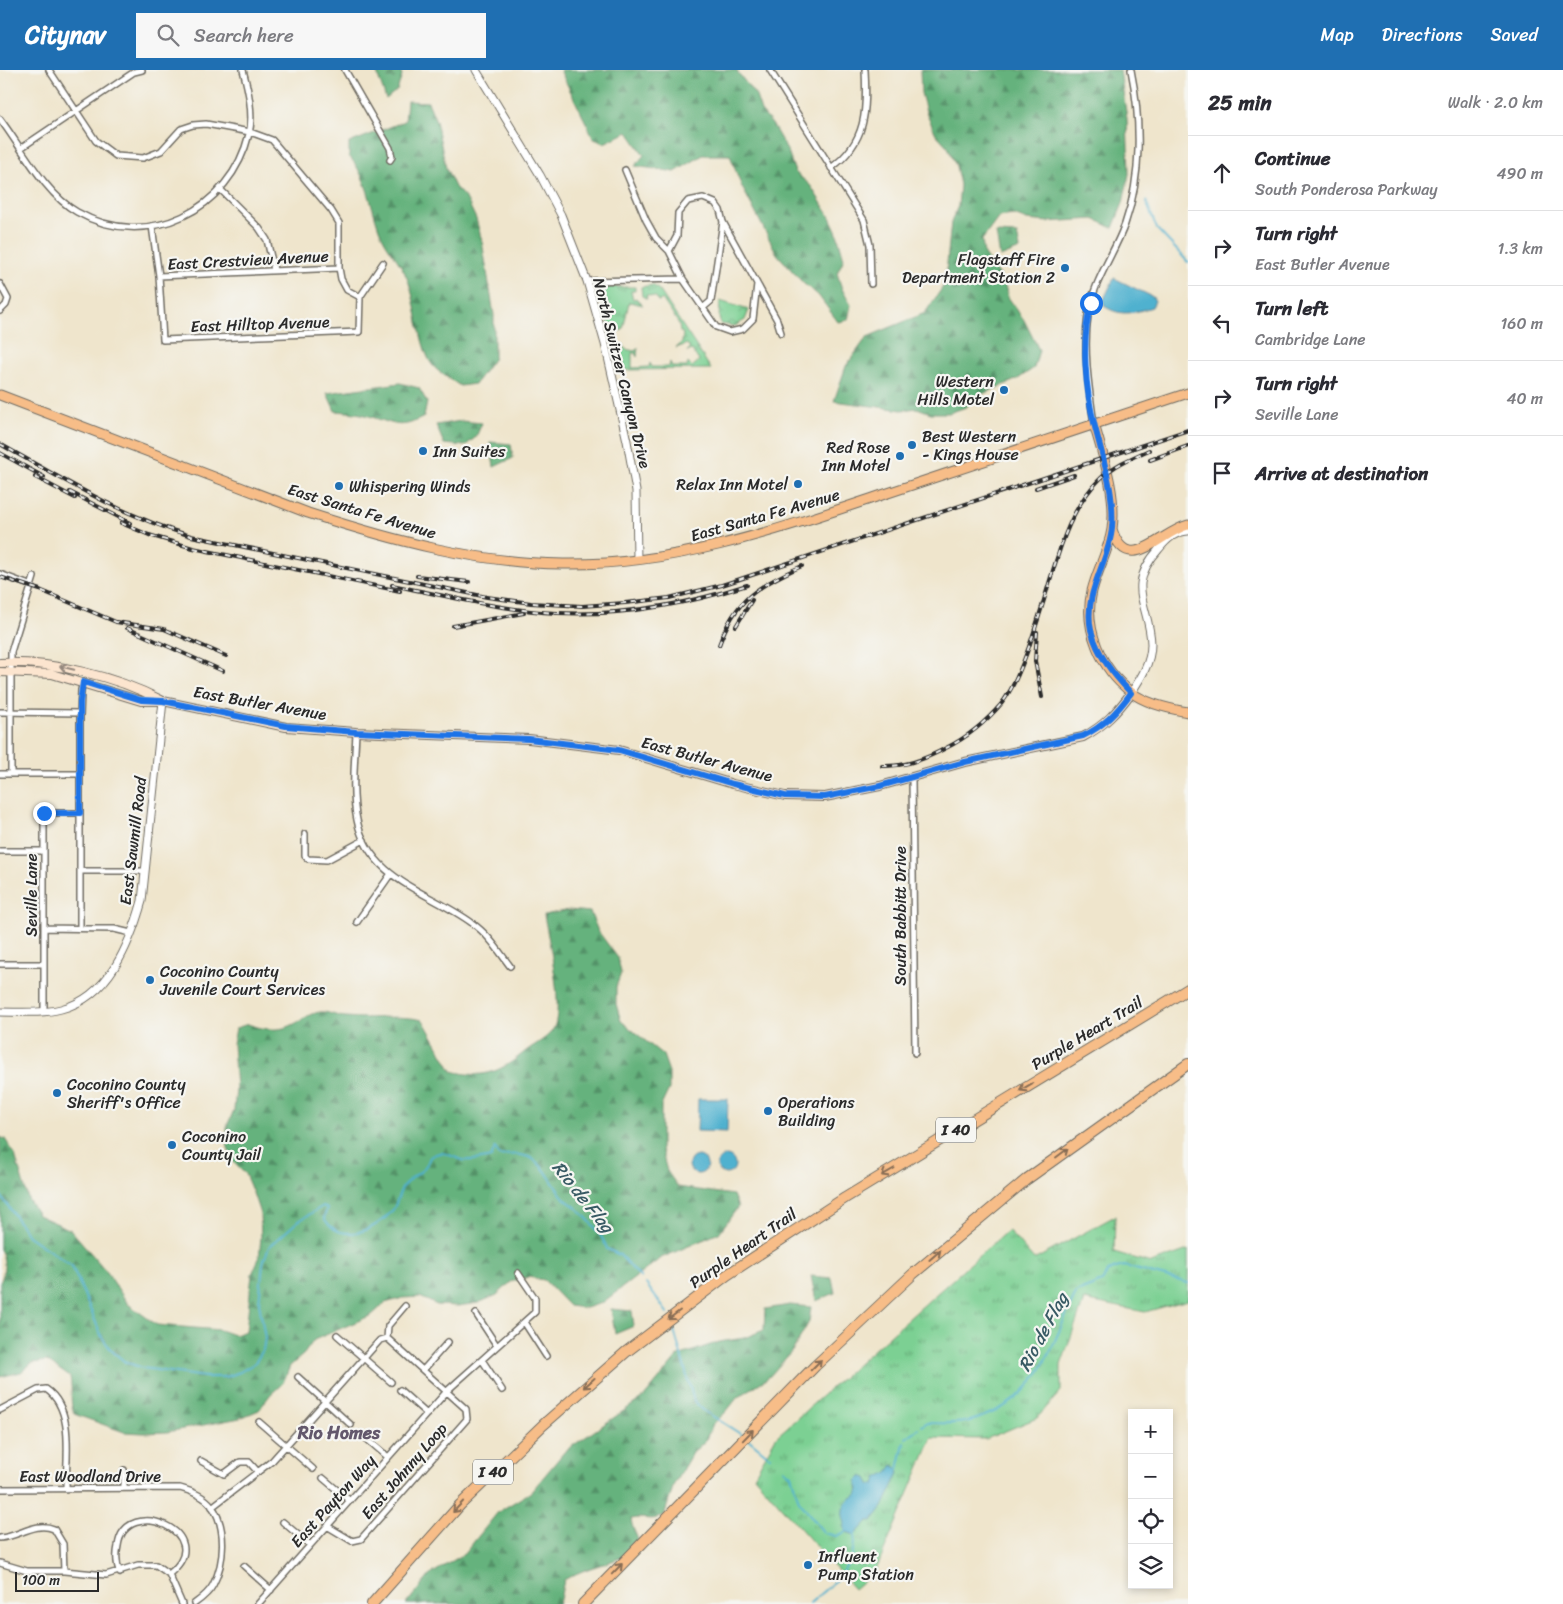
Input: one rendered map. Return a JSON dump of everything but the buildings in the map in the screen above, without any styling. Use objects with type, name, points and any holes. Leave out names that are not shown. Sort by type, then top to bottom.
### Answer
[{"type":"highway","name":"Purple Heart Trail","points":[[372,1604],[414,1555],[492,1473],[543,1424],[626,1352],[727,1275],[845,1198],[1177,997],[1188,988]]},
{"type":"highway","points":[[583,1604],[781,1400],[861,1321],[997,1203],[1071,1146],[1188,1064]]},
{"type":"main road","name":"East Santa Fe Avenue","points":[[0,395],[308,513],[436,550],[474,557],[542,563],[638,560],[700,550],[752,537],[1188,393]]},
{"type":"main road","points":[[1094,424],[1107,473],[1112,508],[1112,529],[1115,539],[1122,548],[1134,553],[1145,550],[1169,533],[1188,525]]},
{"type":"main road","points":[[1112,529],[1092,592],[1091,629],[1098,652],[1113,674],[1131,693],[1168,709],[1188,712]]},
{"type":"main road","name":"East Butler Avenue","points":[[0,663],[53,665],[146,692],[163,701]]},
{"type":"main road","name":"East Butler Avenue","points":[[0,672],[52,674],[141,700],[163,701],[286,726],[356,732],[529,739],[619,750],[733,784],[785,796],[825,797],[912,778],[965,762],[1083,736],[1097,730],[1108,721],[1131,693]]},
{"type":"street","points":[[48,70],[96,141],[116,156],[143,158],[161,151],[181,129],[193,125],[206,124],[250,132],[272,140],[331,210],[338,223],[339,268],[347,290],[360,296],[383,263]]},
{"type":"street","points":[[21,148],[133,71],[142,70]]},
{"type":"street","points":[[0,119],[58,198],[76,212],[100,223],[152,226],[182,217],[197,209],[221,190],[240,162],[250,132],[250,97],[243,70]]},
{"type":"street","points":[[345,70],[390,148],[392,157],[390,160]]},
{"type":"street","name":"North Switzer Canyon Drive","points":[[476,70],[540,175],[561,215],[587,281],[605,344],[630,458],[636,491],[638,560]]},
{"type":"street","points":[[770,70],[864,220],[870,245],[871,284]]},
{"type":"street","points":[[831,168],[850,149],[863,127],[866,114],[866,70]]},
{"type":"street","points":[[1094,424],[1087,374],[1086,332],[1092,298],[1125,223],[1133,192],[1138,132],[1131,70]]},
{"type":"street","points":[[625,170],[646,220],[656,238],[670,252],[683,279],[716,327],[730,332],[743,329],[752,319],[757,284]]},
{"type":"street","points":[[221,190],[259,228],[267,240],[274,270]]},
{"type":"street","points":[[670,252],[677,236],[678,213],[688,201],[702,198],[715,203],[720,210],[723,222],[777,320],[781,333]]},
{"type":"street","points":[[704,307],[711,301],[723,222]]},
{"type":"street","points":[[152,226],[158,276]]},
{"type":"street","name":"East Crestview Avenue","points":[[158,276],[339,268]]},
{"type":"street","name":"East Hilltop Avenue","points":[[158,276],[163,340],[359,332],[360,296]]},
{"type":"street","points":[[587,281],[683,279]]},
{"type":"street","points":[[0,284],[8,299],[6,305],[0,311]]},
{"type":"street","points":[[1131,693],[1145,673],[1150,651],[1150,632],[1141,597],[1142,579],[1152,558],[1167,540],[1181,532],[1188,531]]},
{"type":"street","points":[[0,574],[32,586]]},
{"type":"street","points":[[11,774],[10,662],[19,621],[34,577]]},
{"type":"street","points":[[80,928],[80,690],[83,682]]},
{"type":"street","name":"East Sawmill Road","points":[[0,1012],[44,1011],[75,1005],[88,998],[104,985],[130,933],[142,901],[163,701]]},
{"type":"street","points":[[0,712],[80,713]]},
{"type":"street","points":[[356,732],[355,804],[357,820],[364,840],[379,864],[390,874],[472,922],[491,940],[510,966]]},
{"type":"street","points":[[0,774],[79,774]]},
{"type":"street","name":"South Babbitt Drive","points":[[912,778],[914,1053]]},
{"type":"street","name":"Seville Lane","points":[[44,1011],[44,813],[80,813]]},
{"type":"street","points":[[305,834],[305,856],[308,859],[327,860],[364,840]]},
{"type":"street","points":[[0,851],[43,851]]},
{"type":"street","points":[[80,871],[145,872]]},
{"type":"street","points":[[357,922],[390,874]]},
{"type":"street","points":[[44,928],[114,928],[130,933]]},
{"type":"street","points":[[0,964],[44,964]]},
{"type":"street","name":"East Payton Way","points":[[258,1604],[448,1390],[535,1312],[535,1298],[518,1273]]},
{"type":"street","points":[[194,1604],[212,1586],[219,1566],[222,1540],[221,1528],[212,1507],[272,1461],[380,1340],[387,1338],[388,1326],[405,1306]]},
{"type":"street","points":[[476,1314],[497,1346]]},
{"type":"street","points":[[524,1322],[546,1356]]},
{"type":"street","points":[[337,1335],[391,1382]]},
{"type":"street","name":"East Johnny Loop","points":[[327,1526],[352,1541],[361,1539],[467,1419],[466,1409],[448,1390],[387,1338]]},
{"type":"street","points":[[424,1369],[448,1342]]},
{"type":"street","points":[[482,1360],[502,1390]]},
{"type":"street","points":[[298,1377],[351,1425]]},
{"type":"street","points":[[0,1410],[38,1390],[46,1388],[52,1393],[62,1411],[65,1425],[66,1489]]},
{"type":"street","points":[[400,1390],[427,1414]]},
{"type":"street","points":[[259,1422],[313,1469]]},
{"type":"street","points":[[361,1434],[388,1457]]},
{"type":"street","points":[[201,1461],[224,1474],[244,1462],[249,1462],[258,1472]]},
{"type":"street","points":[[124,1470],[124,1488]]},
{"type":"street","points":[[323,1478],[350,1501]]},
{"type":"street","name":"East Woodland Drive","points":[[0,1490],[180,1488],[194,1492],[212,1507]]},
{"type":"street","points":[[120,1573],[117,1560],[118,1540],[125,1528],[141,1520],[163,1524],[177,1532],[182,1538],[184,1555],[181,1562],[169,1574]]},
{"type":"street","points":[[283,1522],[310,1545]]},
{"type":"street","points":[[0,1538],[11,1537],[40,1526],[54,1529],[63,1544],[64,1571]]},
{"type":"street","points":[[0,1563],[27,1571],[64,1571],[106,1575],[120,1573],[146,1564],[156,1566],[169,1574],[182,1604]]},
{"type":"street","points":[[244,1566],[271,1590]]},
{"type":"green space","points":[[376,70],[400,70],[402,76],[397,90],[386,99]]},
{"type":"green space","points":[[560,70],[736,70],[756,96],[761,111],[772,124],[788,152],[795,172],[810,185],[836,230],[844,259],[837,273],[842,289],[851,305],[848,320],[838,322],[818,295],[804,284],[777,254],[741,185],[730,155],[703,155],[675,172],[635,166],[644,155],[628,132],[604,143],[594,139]]},
{"type":"green space","points":[[920,70],[1120,70],[1127,119],[1129,174],[1123,203],[1113,228],[1094,219],[1048,222],[1027,220],[1014,215],[999,217],[982,240],[984,255],[1004,282],[1008,297],[1024,320],[1039,350],[1034,368],[1018,379],[980,395],[966,407],[949,413],[931,413],[917,408],[902,410],[834,401],[846,366],[867,337],[925,313],[945,284],[951,222],[958,206],[960,185],[956,166],[948,147],[936,134],[927,115],[921,93]]},
{"type":"green space","points":[[407,101],[428,102],[436,121],[446,168],[455,187],[467,200],[476,219],[482,241],[494,315],[494,358],[475,384],[460,386],[438,371],[430,361],[425,351],[407,278],[382,236],[364,181],[349,156],[349,143],[405,121]]},
{"type":"green space","points":[[996,233],[1017,234],[1020,249],[1000,257]]},
{"type":"green space","points":[[653,285],[660,291],[711,369],[618,370],[620,362],[615,344],[624,345],[625,349],[635,351],[638,347],[637,357],[635,353],[632,353],[632,368],[649,367],[650,363],[652,367],[669,367],[670,362],[672,367],[687,367],[688,363],[692,367],[699,361],[692,350],[687,352],[690,348],[687,344],[676,348],[682,343],[683,333],[680,332],[679,324],[662,299],[659,302],[656,297],[646,295],[647,299],[642,296],[641,287]]},
{"type":"green space","points":[[602,287],[635,287],[635,291],[631,291],[633,299],[636,298],[643,305],[629,302],[623,330],[611,332],[600,292]]},
{"type":"green space","points":[[720,301],[749,310],[745,320],[735,326],[721,324],[719,318]]},
{"type":"green space","points":[[400,383],[419,388],[427,402],[424,417],[400,425],[370,416],[335,411],[327,393]]},
{"type":"green space","points":[[461,421],[482,423],[476,437],[465,446],[444,444],[436,425]]},
{"type":"green space","points":[[490,442],[511,444],[513,458],[494,467]]},
{"type":"green space","points":[[569,910],[590,912],[598,931],[618,958],[621,973],[616,987],[616,1004],[621,1021],[663,1055],[669,1072],[669,1089],[661,1106],[661,1149],[667,1171],[678,1187],[733,1195],[738,1207],[719,1233],[661,1258],[602,1303],[585,1308],[569,1306],[544,1280],[528,1277],[511,1282],[497,1295],[478,1303],[458,1306],[437,1305],[420,1297],[403,1298],[385,1303],[372,1315],[314,1340],[304,1354],[290,1366],[283,1383],[270,1395],[259,1410],[240,1418],[167,1432],[124,1432],[74,1414],[70,1377],[47,1361],[32,1363],[21,1372],[0,1377],[0,1283],[4,1266],[0,1249],[0,1137],[5,1139],[15,1155],[28,1199],[38,1215],[71,1230],[107,1272],[128,1304],[157,1325],[220,1330],[234,1335],[246,1331],[252,1274],[259,1258],[261,1237],[260,1214],[253,1193],[245,1174],[232,1161],[227,1144],[227,1126],[234,1110],[236,1089],[233,1044],[236,1028],[248,1024],[266,1029],[284,1028],[320,1012],[356,1018],[413,1018],[423,1020],[452,1071],[472,1074],[489,1073],[514,1061],[552,1031],[556,1022],[557,992],[544,915]]},
{"type":"green space","points":[[1115,1216],[1114,1252],[1151,1263],[1188,1250],[1188,1300],[1145,1312],[1084,1300],[1061,1365],[1061,1391],[1037,1418],[986,1439],[932,1438],[876,1570],[854,1589],[754,1476],[776,1437],[1008,1230],[1034,1260]]},
{"type":"green space","points":[[811,1276],[832,1278],[835,1293],[816,1301]]},
{"type":"green space","points":[[790,1305],[811,1307],[809,1322],[793,1350],[769,1377],[737,1398],[713,1424],[705,1441],[692,1453],[674,1484],[664,1516],[654,1519],[631,1519],[639,1550],[582,1571],[564,1580],[559,1604],[406,1604],[431,1574],[464,1554],[498,1512],[531,1492],[565,1451],[644,1397],[678,1356],[719,1342],[744,1338],[764,1330],[765,1309]]},
{"type":"green space","points":[[611,1309],[632,1311],[634,1326],[615,1334]]},
{"type":"water","points":[[1114,278],[1153,297],[1155,301],[1152,307],[1122,313],[1104,306],[1104,299]]},
{"type":"water","points":[[698,1099],[728,1099],[727,1132],[697,1131]]},
{"type":"water","points":[[694,1156],[702,1156],[707,1161],[705,1172],[694,1174],[689,1169],[689,1161]]},
{"type":"water","points":[[722,1156],[730,1156],[735,1161],[733,1172],[722,1174],[717,1169],[717,1161]]},
{"type":"water","points":[[893,1465],[898,1469],[899,1473],[883,1507],[872,1521],[868,1521],[855,1535],[846,1532],[843,1508],[850,1499],[857,1495],[859,1489],[856,1481],[861,1476],[867,1478],[870,1484],[875,1485],[877,1478],[888,1472]]},
{"type":"waterway","points":[[1146,201],[1157,229],[1188,262]]},
{"type":"waterway","name":"Rio de Flag","points":[[0,1194],[28,1236],[72,1266],[102,1337],[111,1350],[125,1362],[143,1368],[205,1377],[226,1377],[240,1372],[255,1363],[263,1350],[265,1338],[259,1303],[263,1263],[269,1247],[297,1222],[323,1206],[327,1208],[324,1218],[339,1231],[348,1233],[367,1229],[385,1218],[392,1211],[405,1184],[423,1170],[430,1157],[439,1153],[458,1159],[474,1160],[491,1157],[495,1148],[500,1156],[516,1155],[531,1158],[541,1166],[560,1194],[591,1222],[607,1249],[620,1255],[641,1278]]},
{"type":"waterway","name":"Rio de Flag","points":[[922,1426],[926,1423],[972,1421],[994,1412],[1011,1402],[1025,1390],[1046,1360],[1077,1292],[1102,1282],[1113,1269],[1124,1266],[1188,1283]]},
{"type":"waterway","name":"Rio de Flag","points":[[646,1284],[668,1314]]},
{"type":"waterway","name":"Rio de Flag","points":[[672,1323],[694,1401],[703,1410],[742,1435]]},
{"type":"waterway","name":"Rio de Flag","points":[[906,1438],[918,1429]]},
{"type":"waterway","name":"Rio de Flag","points":[[748,1439],[770,1457]]},
{"type":"waterway","name":"Rio de Flag","points":[[898,1469],[904,1443]]},
{"type":"waterway","name":"Rio de Flag","points":[[784,1469],[791,1475],[799,1501],[824,1533],[836,1536],[847,1531]]},
{"type":"waterway","points":[[809,1604],[835,1581],[852,1559],[855,1534]]},
{"type":"railway","points":[[0,444],[93,496],[141,518],[191,536],[487,597],[531,603],[582,606],[669,598],[722,585],[1188,430]]},
{"type":"railway","points":[[1150,460],[1188,446]]},
{"type":"railway","points":[[882,766],[907,764],[938,752],[976,729],[1002,703],[1011,689],[1027,654],[1061,547],[1079,506],[1092,487],[1105,474],[1123,462],[1149,450]]},
{"type":"railway","points":[[0,453],[44,477]]},
{"type":"railway","points":[[1036,488],[1074,475]]},
{"type":"railway","points":[[35,477],[75,498]]},
{"type":"railway","points":[[70,492],[130,523]]},
{"type":"railway","points":[[121,523],[149,535],[193,548],[400,591]]},
{"type":"railway","points":[[719,645],[725,629],[733,616],[750,595],[773,580],[802,566]]},
{"type":"railway","points":[[417,576],[469,582]]},
{"type":"railway","points":[[0,577],[40,590],[116,622],[164,629],[226,656]]},
{"type":"railway","points":[[392,585],[515,609],[557,613],[605,613],[653,608],[747,585]]},
{"type":"railway","points":[[736,626],[752,600]]},
{"type":"railway","points":[[453,626],[524,613]]},
{"type":"railway","points":[[127,628],[223,671]]},
{"type":"railway","points":[[1037,632],[1035,661],[1042,697]]},
{"type":"place","name":"Flagstaff Fire Department Station 2","points":[[1065,268]]},
{"type":"place","name":"Western Hills Motel","points":[[1004,390]]},
{"type":"place","name":"Best Western - Kings House","points":[[912,445]]},
{"type":"place","name":"Inn Suites","points":[[423,451]]},
{"type":"place","name":"Red Rose Inn Motel","points":[[900,456]]},
{"type":"place","name":"Relax Inn Motel","points":[[798,484]]},
{"type":"place","name":"Whispering Winds","points":[[339,486]]},
{"type":"place","name":"Coconino County Juvenile Court Services","points":[[150,980]]},
{"type":"place","name":"Coconino County Sheriff's Office","points":[[57,1093]]},
{"type":"place","name":"Operations Building","points":[[768,1111]]},
{"type":"place","name":"Coconino County Jail","points":[[172,1145]]},
{"type":"place","name":"Influent Pump Station","points":[[808,1565]]},
{"type":"district","name":"Rio Homes","points":[[339,1433]]},
{"type":"route","points":[[44,813],[80,813],[80,690],[83,682],[116,694],[141,700],[163,701],[237,717],[312,730],[454,738],[529,739],[619,750],[733,784],[785,796],[825,797],[880,786],[965,762],[1041,747],[1083,736],[1097,730],[1114,715],[1131,693],[1113,674],[1098,652],[1091,629],[1092,592],[1112,529],[1112,508],[1107,473],[1094,424],[1087,374],[1086,332],[1091,303]]}]
